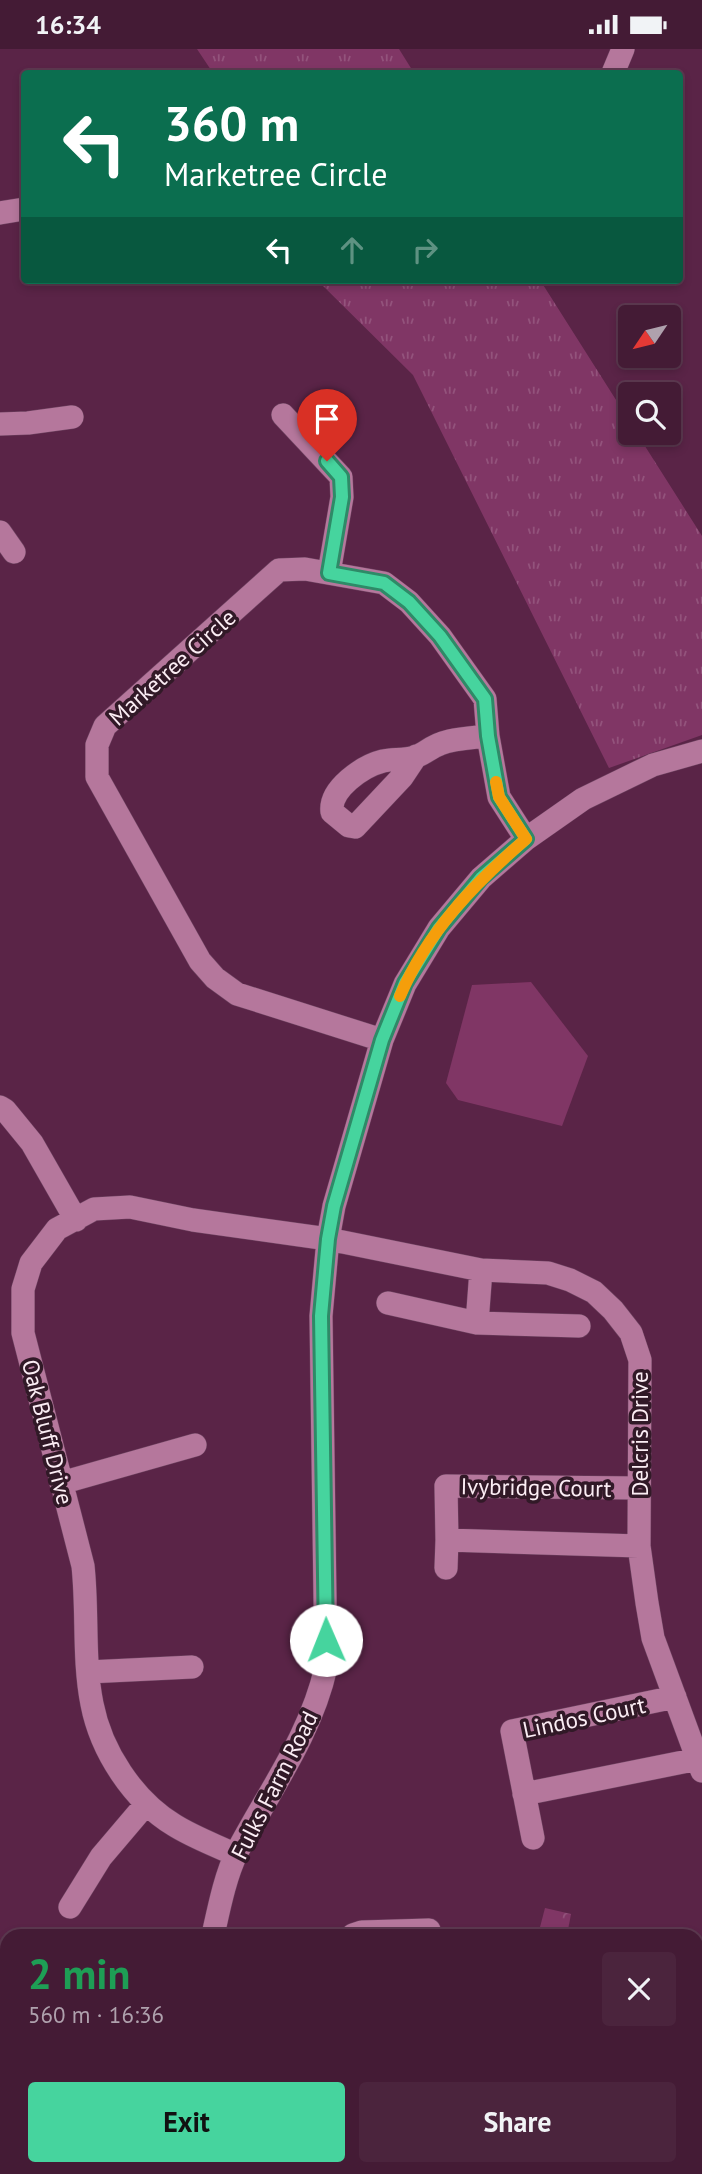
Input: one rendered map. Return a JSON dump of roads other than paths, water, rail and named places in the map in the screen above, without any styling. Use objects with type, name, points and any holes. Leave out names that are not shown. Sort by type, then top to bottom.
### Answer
[{"type":"street","points":[[614,70],[623,49]]},
{"type":"street","points":[[0,213],[21,210]]},
{"type":"street","points":[[283,415],[341,477],[342,497],[329,573]]},
{"type":"street","points":[[0,424],[72,417]]},
{"type":"street","points":[[0,532],[14,552]]},
{"type":"street","name":"Marketree Circle","points":[[382,1040],[237,993],[215,978],[200,961],[97,777],[97,745],[105,726],[279,570],[305,569],[384,583],[409,602],[440,636],[485,699],[488,736],[499,797],[526,839]]},
{"type":"street","points":[[416,757],[451,740],[488,736]]},
{"type":"street","name":"Fulks Farm Road","points":[[214,1929],[219,1905],[236,1855],[304,1733],[320,1693],[326,1667],[321,1316],[328,1239],[334,1206],[382,1040],[405,983],[439,928],[481,878],[526,839],[583,799],[653,765],[702,751]]},
{"type":"street","points":[[0,1107],[32,1143],[76,1220]]},
{"type":"street","name":"Oak Bluff Drive","points":[[236,1855],[174,1825],[146,1804],[126,1780],[104,1742],[92,1705],[88,1672],[87,1599],[83,1566],[23,1333],[23,1289],[31,1263],[57,1229],[94,1209],[130,1207],[193,1220],[328,1239]]},
{"type":"street","name":"Delcris Drive","points":[[328,1239],[481,1270],[548,1273],[594,1292],[631,1333],[640,1360],[639,1546],[653,1638],[700,1765]]},
{"type":"street","points":[[477,1323],[481,1270]]},
{"type":"street","points":[[388,1303],[477,1323],[579,1326]]},
{"type":"street","points":[[61,1483],[195,1445]]},
{"type":"street","name":"Ivybridge Court","points":[[446,1568],[446,1486],[638,1488]]},
{"type":"street","points":[[447,1540],[639,1546]]},
{"type":"street","points":[[88,1672],[192,1667]]},
{"type":"street","name":"Lindos Court","points":[[533,1838],[512,1731],[675,1697]]},
{"type":"street","points":[[524,1794],[700,1765]]},
{"type":"street","points":[[70,1907],[101,1857],[146,1804]]}]
